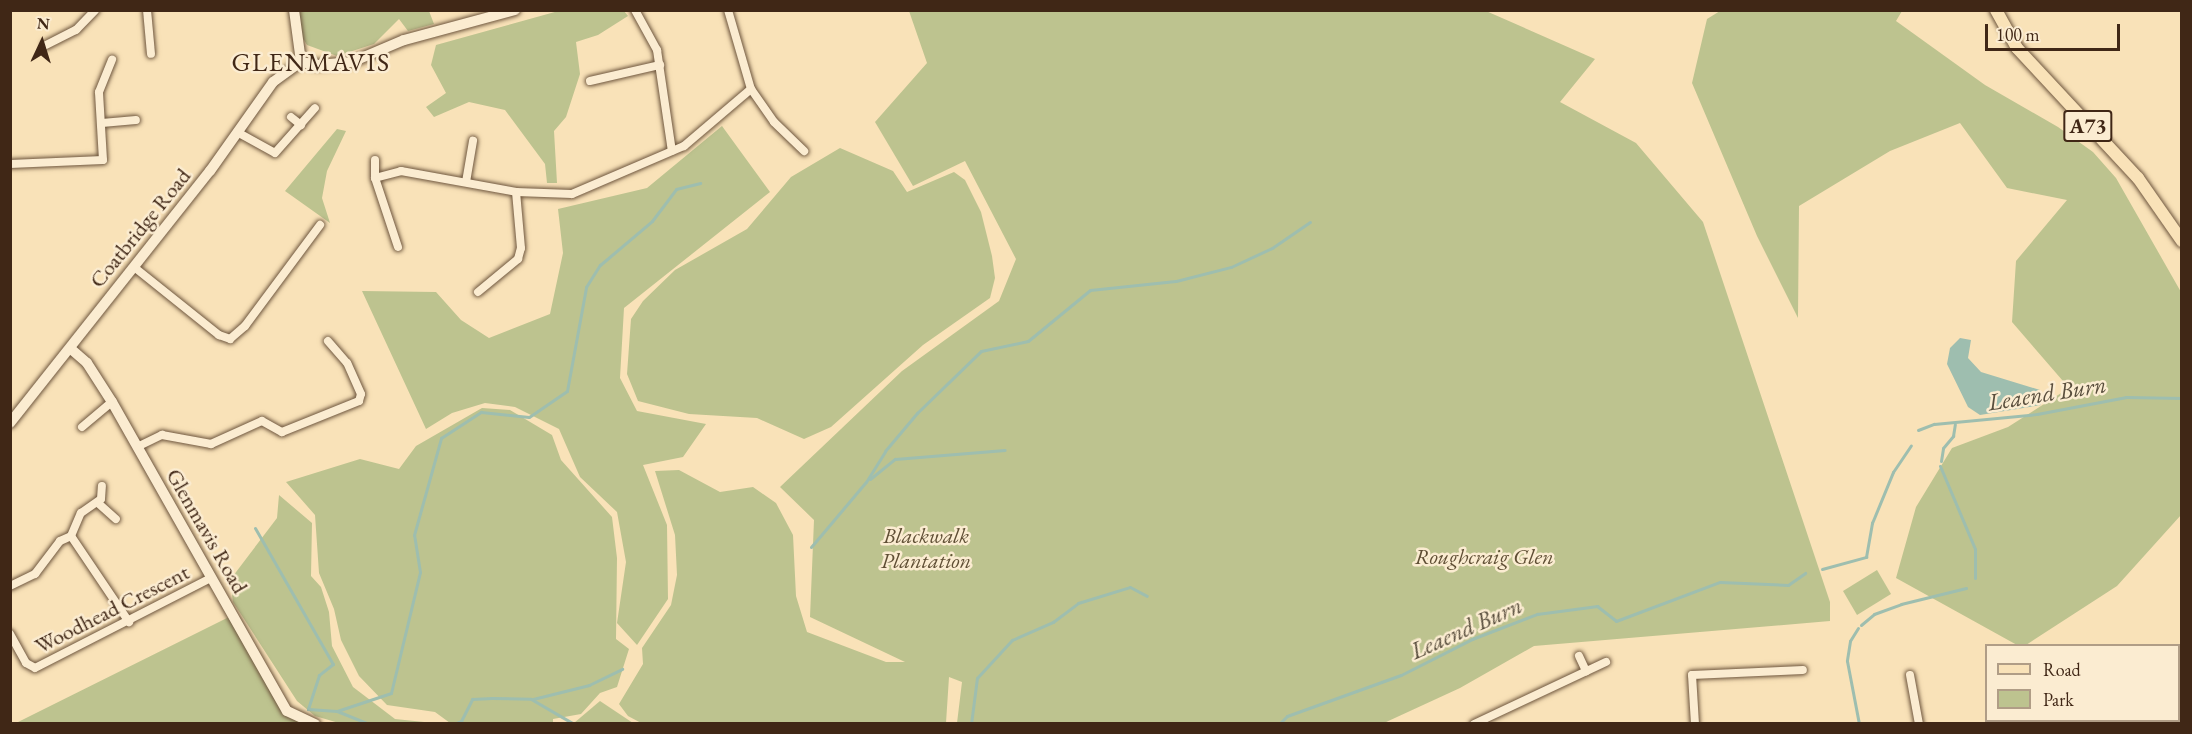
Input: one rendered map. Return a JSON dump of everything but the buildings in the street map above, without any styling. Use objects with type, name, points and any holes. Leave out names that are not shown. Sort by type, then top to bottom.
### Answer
[{"type":"main road","points":[[294,10],[301,62],[318,65],[351,62],[404,40],[515,10]]},
{"type":"main road","name":"A73","points":[[1996,10],[2018,48],[2132,171],[2181,241]]},
{"type":"main road","name":"Coatbridge Road","points":[[10,423],[134,267],[273,82],[301,62]]},
{"type":"main road","name":"Glenmavis Road","points":[[70,349],[87,363],[112,402],[287,711],[315,723]]},
{"type":"street","points":[[46,45],[76,30],[95,10]]},
{"type":"street","points":[[147,10],[151,54]]},
{"type":"street","points":[[635,10],[657,50],[672,151]]},
{"type":"street","points":[[728,10],[751,89],[774,122],[804,151]]},
{"type":"street","points":[[10,164],[103,160],[99,92],[112,59]]},
{"type":"street","points":[[590,81],[660,66]]},
{"type":"street","points":[[375,178],[401,171],[516,192],[572,194],[672,151],[751,89]]},
{"type":"street","points":[[237,132],[276,153],[315,108]]},
{"type":"street","points":[[291,117],[301,125]]},
{"type":"street","points":[[102,123],[136,120]]},
{"type":"street","points":[[466,182],[473,141]]},
{"type":"street","points":[[375,159],[375,178],[398,247]]},
{"type":"street","points":[[478,292],[518,259],[521,248],[516,192]]},
{"type":"street","points":[[134,267],[219,335],[230,339],[245,326],[320,225]]},
{"type":"street","points":[[137,447],[162,435],[211,444],[262,421],[282,432],[359,401],[361,394],[347,363],[328,341]]},
{"type":"street","points":[[82,427],[112,402]]},
{"type":"street","points":[[10,586],[35,574],[60,541],[71,536],[81,513],[98,503],[102,486]]},
{"type":"street","points":[[98,503],[116,519]]},
{"type":"street","points":[[71,536],[129,622]]},
{"type":"street","name":"Woodhead Crescent","points":[[10,634],[26,663],[35,668],[129,622],[211,578]]},
{"type":"street","points":[[1579,656],[1586,671]]},
{"type":"street","points":[[1474,723],[1606,662]]},
{"type":"street","points":[[1695,723],[1692,675],[1803,670]]},
{"type":"street","points":[[1910,675],[1919,723]]},
{"type":"green space","points":[[562,10],[624,11],[628,16],[598,35],[576,42],[580,74],[566,117],[554,131],[557,183],[547,183],[545,164],[505,110],[469,102],[434,117],[426,107],[446,93],[431,65],[436,45]]},
{"type":"green space","points":[[299,11],[429,11],[434,24],[408,31],[399,19],[374,44],[337,56],[307,45],[301,35]]},
{"type":"green space","points":[[909,11],[1486,11],[1595,59],[1560,102],[1636,143],[1703,222],[1830,602],[1830,621],[1534,646],[1460,688],[1384,723],[957,723],[962,682],[949,677],[946,723],[643,724],[628,716],[619,704],[643,664],[642,648],[671,605],[677,575],[675,535],[655,471],[679,470],[720,492],[753,487],[776,503],[793,535],[796,596],[807,632],[886,662],[905,662],[810,617],[814,520],[780,487],[902,371],[999,301],[1016,259],[965,161],[913,186],[875,122],[927,63]]},
{"type":"green space","points":[[1720,11],[1902,11],[1896,21],[1985,85],[2058,127],[2093,152],[2116,178],[2181,292],[2181,515],[2117,586],[2028,644],[2015,644],[1896,578],[1916,507],[1952,448],[2008,427],[2069,388],[2012,322],[2016,261],[2067,200],[2007,188],[1960,123],[1890,151],[1799,206],[1798,318],[1757,236],[1692,83],[1707,19]]},
{"type":"green space","points":[[722,126],[770,192],[624,308],[620,378],[637,411],[706,424],[683,457],[643,465],[667,525],[668,599],[637,645],[617,623],[626,562],[617,512],[580,477],[559,429],[515,407],[485,403],[452,413],[426,429],[362,291],[436,292],[461,320],[489,338],[550,314],[563,253],[558,209],[647,188]]},
{"type":"green space","points":[[337,129],[346,131],[327,171],[322,198],[330,223],[285,191]]},
{"type":"green space","points":[[840,148],[893,171],[907,192],[954,172],[965,180],[981,212],[992,256],[995,278],[990,298],[923,345],[831,427],[804,439],[757,418],[689,414],[638,401],[627,374],[631,319],[643,301],[675,270],[747,229],[791,177]]},
{"type":"green space","points":[[482,408],[510,410],[552,435],[561,460],[612,517],[617,558],[616,639],[629,649],[617,687],[600,693],[581,714],[553,719],[553,723],[450,723],[435,712],[387,705],[359,676],[341,640],[334,609],[319,573],[315,515],[286,482],[360,459],[399,469],[416,446]]},
{"type":"green space","points":[[279,495],[312,523],[311,576],[321,587],[329,612],[332,646],[353,687],[395,719],[434,723],[339,723],[315,716],[297,701],[233,602],[230,580],[277,518]]},
{"type":"green space","points":[[1877,570],[1891,594],[1857,615],[1843,591]]},
{"type":"green space","points":[[229,617],[280,708],[304,724],[14,724]]},
{"type":"green space","points":[[600,701],[633,723],[574,723]]},
{"type":"shaded area","points":[[1960,338],[1971,340],[1968,358],[1981,372],[2040,390],[2041,405],[1980,415],[1968,407],[1947,364],[1950,348]]},
{"type":"waterway","points":[[337,711],[391,693],[420,572],[414,535],[441,438],[481,412],[529,417],[567,391],[586,287],[600,265],[652,221],[676,189],[700,183]]},
{"type":"waterway","points":[[811,547],[866,482],[885,451],[917,413],[981,351],[1028,341],[1090,290],[1176,281],[1231,267],[1272,248],[1310,222]]},
{"type":"waterway","name":"Leaend Burn","points":[[1918,430],[1934,424],[2037,414],[2126,397],[2182,398]]},
{"type":"waterway","points":[[1941,461],[1943,448],[1953,436],[1955,424]]},
{"type":"waterway","name":"Leaend Burn","points":[[1822,569],[1866,557],[1872,523],[1893,472],[1911,445]]},
{"type":"waterway","points":[[870,479],[895,459],[1005,450]]},
{"type":"waterway","points":[[1940,466],[1975,549],[1975,578]]},
{"type":"waterway","points":[[255,528],[333,664],[319,675],[308,709],[337,711],[370,724]]},
{"type":"waterway","name":"Leaend Burn","points":[[1279,724],[1287,716],[1401,675],[1472,639],[1537,614],[1597,606],[1616,621],[1720,582],[1788,585],[1805,573]]},
{"type":"waterway","points":[[971,724],[977,678],[1012,640],[1053,622],[1078,603],[1130,587],[1147,596]]},
{"type":"waterway","points":[[1861,625],[1874,614],[1901,604],[1966,588]]},
{"type":"waterway","points":[[1858,628],[1850,641],[1847,661],[1859,724]]},
{"type":"waterway","points":[[533,699],[589,685],[622,669]]},
{"type":"waterway","points":[[454,724],[461,721],[472,699],[492,698],[531,699],[574,724]]},
{"type":"district","name":"GLENMAVIS","points":[[311,63]]},
{"type":"park label","name":"Blackwalk Plantation","points":[[926,548]]},
{"type":"park label","name":"Roughcraig Glen","points":[[1484,557]]}]
